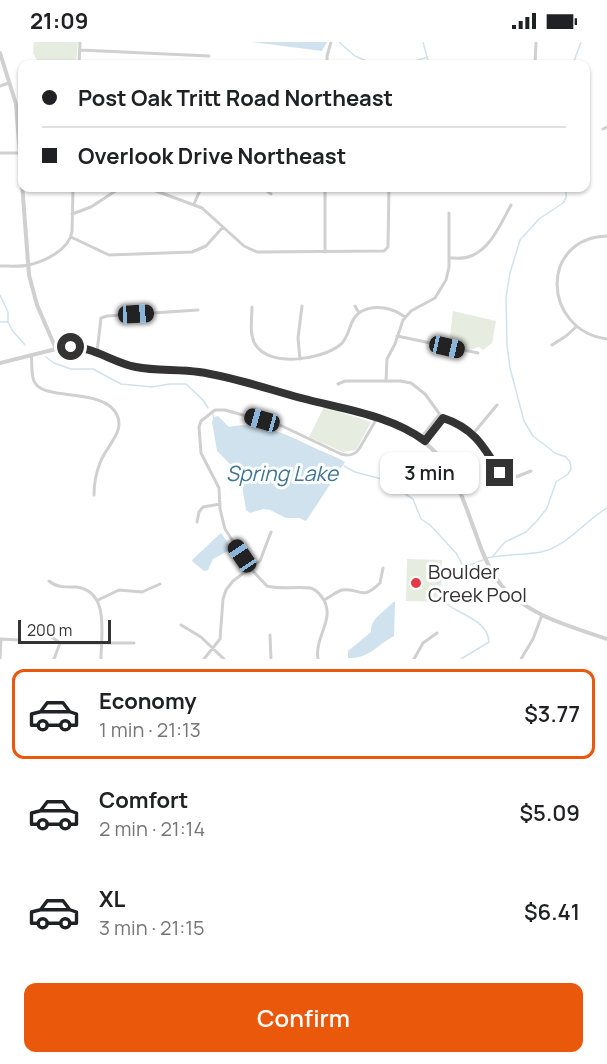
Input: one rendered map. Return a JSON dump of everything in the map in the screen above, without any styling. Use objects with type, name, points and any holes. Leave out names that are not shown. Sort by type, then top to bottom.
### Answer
[{"type":"street","points":[[79,60],[80,42]]},
{"type":"street","points":[[327,60],[331,42]]},
{"type":"street","points":[[535,60],[536,42]]},
{"type":"street","points":[[80,50],[209,56]]},
{"type":"street","points":[[0,52],[16,104],[18,128]]},
{"type":"street","points":[[0,86],[11,83]]},
{"type":"street","points":[[0,153],[18,153]]},
{"type":"street","points":[[23,192],[28,266],[34,296],[56,349]]},
{"type":"street","points":[[0,266],[28,266],[60,251],[71,237],[73,192]]},
{"type":"street","points":[[72,214],[91,207],[114,192]]},
{"type":"street","points":[[160,192],[194,204],[206,211],[250,251],[325,252],[387,251],[388,192]]},
{"type":"street","points":[[194,204],[199,192]]},
{"type":"street","points":[[325,192],[325,252]]},
{"type":"street","points":[[449,258],[470,257],[483,247],[497,231],[511,205]]},
{"type":"street","points":[[386,381],[387,359],[405,317],[430,302],[440,292],[448,273],[449,213]]},
{"type":"street","points":[[71,237],[109,255],[192,252],[206,246],[223,227]]},
{"type":"street","points":[[607,236],[590,238],[579,244],[565,258],[559,270],[558,291],[567,317],[576,327],[589,335],[607,339]]},
{"type":"street","points":[[300,359],[298,338],[302,306]]},
{"type":"street","points":[[355,306],[359,313]]},
{"type":"street","points":[[252,307],[253,339],[260,350],[280,358],[300,359],[338,347],[346,339],[353,320],[359,313],[369,309],[387,308],[405,317]]},
{"type":"street","points":[[97,352],[100,316],[198,310]]},
{"type":"street","points":[[552,345],[576,327]]},
{"type":"street","points":[[397,336],[478,354]]},
{"type":"street","points":[[0,363],[56,349],[78,347],[133,366],[217,375],[399,426],[423,440],[444,461],[455,478],[485,559],[502,586],[517,600],[542,615],[607,639]]},
{"type":"street","points":[[31,355],[33,378],[37,386],[52,392],[96,399],[115,411],[118,431],[100,461],[94,495]]},
{"type":"street","points":[[338,384],[345,381],[400,381],[415,385],[425,394],[439,415],[456,422],[472,435],[486,450],[502,476],[511,478],[531,471]]},
{"type":"street","points":[[472,435],[497,405]]},
{"type":"street","points":[[318,659],[317,645],[328,615],[324,600],[312,589],[267,586],[251,569],[227,533],[220,504],[219,488],[201,457],[200,423],[202,418],[215,410],[225,410],[276,424],[346,455],[357,453],[377,418]]},
{"type":"street","points":[[423,440],[439,415]]},
{"type":"street","points":[[423,440],[443,418]]},
{"type":"street","points":[[197,522],[202,507],[220,504]]},
{"type":"street","points":[[204,659],[220,639],[223,599],[226,590],[233,581],[262,558],[272,532]]},
{"type":"street","points":[[324,600],[342,591],[361,594],[369,592],[380,583],[383,568]]},
{"type":"street","points":[[49,581],[56,586],[87,590],[98,600],[101,612],[101,659]]},
{"type":"street","points":[[98,600],[118,590],[142,592],[160,584]]},
{"type":"street","points":[[521,659],[533,639],[542,615]]},
{"type":"street","points":[[181,625],[199,636],[224,659]]},
{"type":"street","points":[[45,632],[60,643],[134,643]]},
{"type":"street","points":[[413,659],[423,643],[437,633]]},
{"type":"street","points":[[270,635],[271,659]]},
{"type":"street","points":[[0,658],[0,639],[21,640]]},
{"type":"street","points":[[54,659],[60,643]]},
{"type":"shaded area","points":[[34,42],[78,42],[76,60],[37,60],[33,53]]},
{"type":"shaded area","points":[[453,311],[496,321],[492,343],[483,350],[479,347],[470,350],[449,345]]},
{"type":"shaded area","points":[[324,407],[371,422],[356,450],[343,452],[309,437]]},
{"type":"shaded area","points":[[407,559],[442,560],[441,602],[406,601]]},
{"type":"water","points":[[252,42],[327,42],[322,51]]},
{"type":"water","name":"Spring Lake","points":[[218,416],[229,427],[253,426],[276,431],[345,462],[306,521],[299,518],[286,518],[270,510],[263,509],[250,513],[246,510],[240,474],[217,451],[212,422],[214,417]]},
{"type":"water","points":[[221,533],[230,546],[230,550],[213,559],[208,570],[204,571],[192,561]]},
{"type":"water","points":[[395,602],[394,636],[367,654],[348,658],[348,651],[371,632],[375,619]]},
{"type":"waterway","points":[[339,42],[355,56],[364,60]]},
{"type":"waterway","points":[[423,42],[428,60]]},
{"type":"waterway","points":[[574,60],[581,42]]},
{"type":"waterway","points":[[418,60],[428,57]]},
{"type":"waterway","points":[[487,558],[492,557],[505,542],[526,532],[537,521],[547,508],[556,482],[568,474],[571,469],[566,457],[555,453],[533,436],[524,421],[510,368],[506,297],[510,273],[520,240],[539,219],[563,203],[566,192]]},
{"type":"waterway","points":[[0,295],[8,312],[8,322],[25,345]]},
{"type":"waterway","points":[[0,322],[8,322]]},
{"type":"waterway","points":[[46,357],[54,363],[71,369],[93,369],[121,384],[152,387],[186,384],[208,408]]},
{"type":"waterway","points":[[213,415],[214,420]]},
{"type":"waterway","points":[[344,466],[355,472],[382,479],[413,499],[421,519],[430,525],[456,553],[463,566]]},
{"type":"waterway","points":[[493,557],[535,553],[550,549],[559,545],[607,508]]},
{"type":"waterway","points":[[461,659],[489,642],[486,632],[480,624],[444,602],[437,584],[464,567],[483,560]]},
{"type":"place","name":"Boulder Creek Pool","points":[[416,583]]},
{"type":"route","points":[[71,347],[97,352],[133,366],[199,372],[251,384],[377,418],[395,424],[425,441],[443,418],[459,423],[479,441],[500,473]]}]
